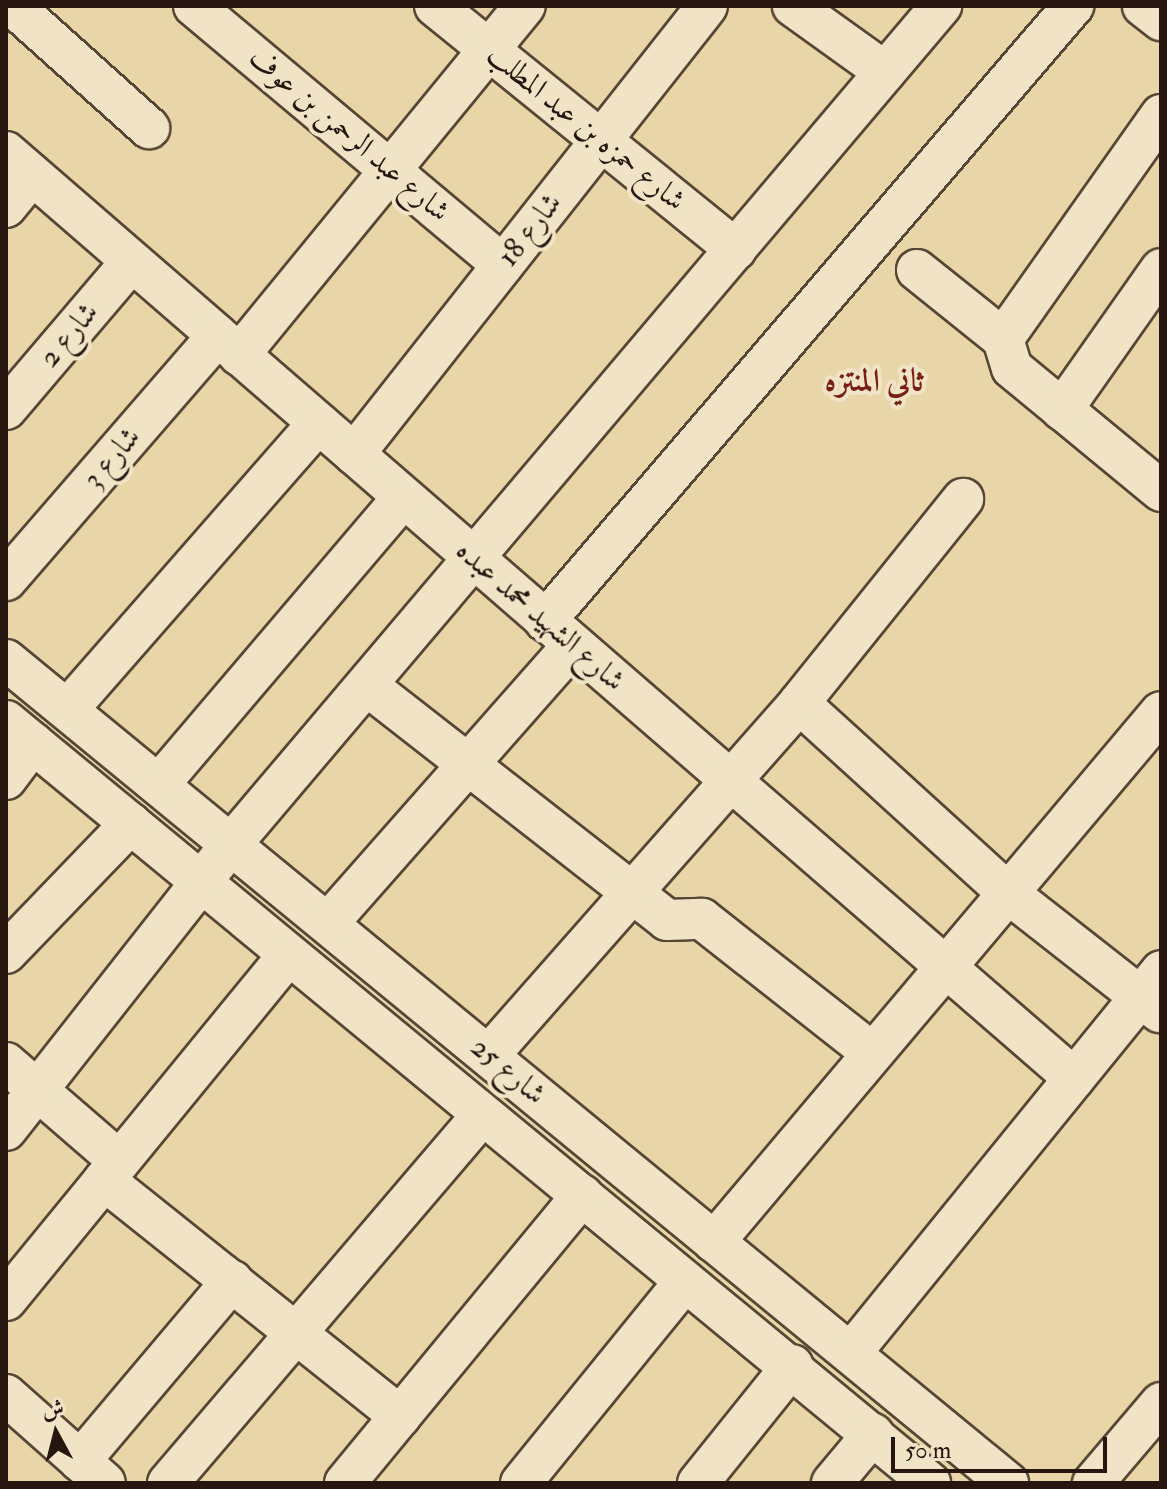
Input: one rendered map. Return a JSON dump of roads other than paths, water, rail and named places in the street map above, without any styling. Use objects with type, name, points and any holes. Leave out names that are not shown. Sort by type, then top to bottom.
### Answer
[{"type":"street","points":[[13,6],[149,128]]},
{"type":"street","name":"شارع عبد الرحمن بن عوف","points":[[194,6],[503,265]]},
{"type":"street","name":"شارع حمزه بن عبد المطلب","points":[[435,6],[736,250]]},
{"type":"street","name":"شارع 3","points":[[6,580],[391,169],[525,6]]},
{"type":"street","name":"شارع 18","points":[[354,454],[707,6]]},
{"type":"street","points":[[793,6],[885,72]]},
{"type":"street","points":[[6,1130],[233,842],[369,687],[941,6]]},
{"type":"street","points":[[329,922],[468,764],[559,633],[1073,6]]},
{"type":"street","points":[[1143,6],[1161,20]]},
{"type":"street","points":[[1003,339],[1010,318],[1161,115]]},
{"type":"street","points":[[6,207],[19,164]]},
{"type":"street","name":"شارع الشهيد محمد عبده","points":[[19,164],[1074,1078]]},
{"type":"street","name":"شارع 2","points":[[6,409],[131,262]]},
{"type":"street","points":[[1062,410],[1161,269]]},
{"type":"street","points":[[917,270],[1003,339],[1012,368],[1161,491]]},
{"type":"street","points":[[68,709],[318,423]]},
{"type":"street","points":[[161,782],[403,498]]},
{"type":"street","points":[[489,1055],[799,703],[963,499]]},
{"type":"street","name":"شارع 25","points":[[6,660],[161,782],[1007,1483]]},
{"type":"street","points":[[369,687],[667,920],[702,919],[872,1053]]},
{"type":"street","points":[[799,703],[1008,893],[1154,994],[1074,1078],[851,1353]]},
{"type":"street","points":[[714,1242],[1161,712]]},
{"type":"street","points":[[6,779],[20,732]]},
{"type":"street","name":"شارع 25","points":[[20,732],[482,1115],[793,1365],[930,1483]]},
{"type":"street","points":[[6,953],[131,823]]},
{"type":"street","points":[[6,1300],[288,955]]},
{"type":"street","points":[[6,1063],[38,1090],[111,1171],[232,1281],[400,1416]]},
{"type":"street","points":[[168,1483],[482,1115]]},
{"type":"street","points":[[355,1479],[400,1416],[582,1195]]},
{"type":"street","points":[[6,1395],[92,1472],[232,1281]]},
{"type":"street","points":[[521,1483],[685,1281]]},
{"type":"street","points":[[698,1483],[793,1365]]},
{"type":"street","points":[[1093,1483],[1161,1403]]},
{"type":"street","points":[[832,1483],[873,1434]]},
{"type":"district","name":"ثاني المنتزه","points":[[874,381]]}]
